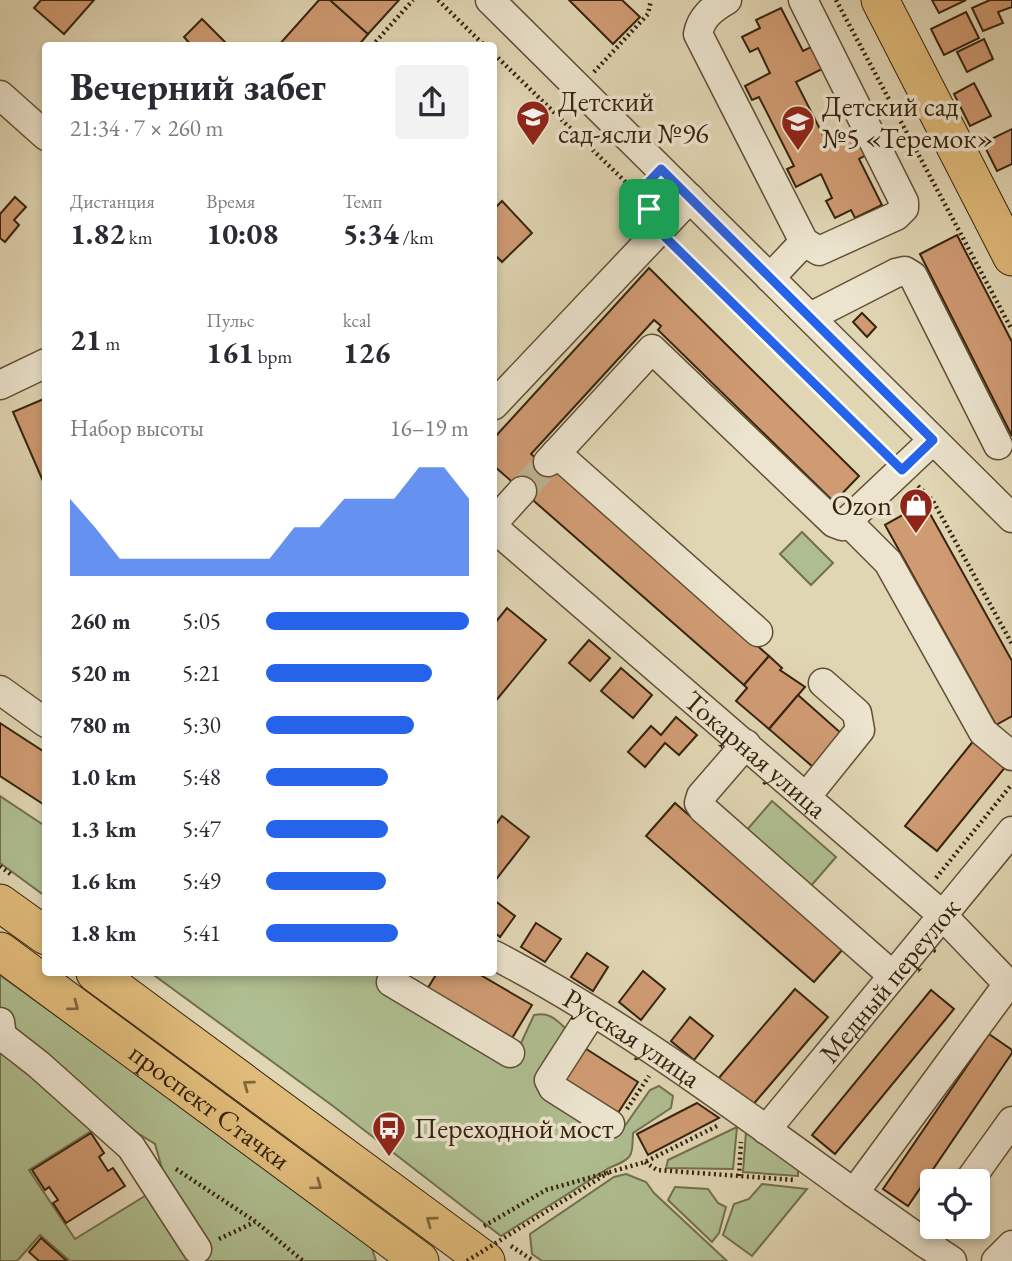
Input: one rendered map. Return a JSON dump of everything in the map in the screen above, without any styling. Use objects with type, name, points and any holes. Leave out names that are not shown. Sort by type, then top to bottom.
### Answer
[{"type":"main road","points":[[880,0],[1009,246]]},
{"type":"main road","points":[[0,903],[42,933]]},
{"type":"main road","name":"проспект Стачки","points":[[1,954],[420,1261]]},
{"type":"main road","name":"проспект Стачки","points":[[100,976],[486,1261]]},
{"type":"street","points":[[491,0],[1012,518]]},
{"type":"street","points":[[727,0],[713,8],[700,24],[698,34],[804,242],[818,251],[896,216],[904,208],[904,202],[803,0]]},
{"type":"street","points":[[0,95],[42,132]]},
{"type":"street","points":[[497,402],[690,198]]},
{"type":"street","points":[[770,278],[804,242]]},
{"type":"street","points":[[810,317],[896,273],[905,271],[913,276],[998,445]]},
{"type":"street","points":[[758,632],[552,457],[652,349],[834,523],[842,526],[849,523],[933,440]]},
{"type":"street","points":[[0,386],[42,365]]},
{"type":"street","points":[[497,519],[522,491]]},
{"type":"street","points":[[849,523],[888,562],[983,732],[1012,756]]},
{"type":"street","name":"Токарная улица","points":[[497,531],[941,914],[1010,986]]},
{"type":"street","points":[[806,797],[860,730],[858,713],[822,683]]},
{"type":"street","points":[[0,691],[42,720]]},
{"type":"street","points":[[746,744],[701,796],[699,803],[892,975]]},
{"type":"street","name":"Медный переулок","points":[[766,1130],[1012,831]]},
{"type":"street","name":"Русская улица","points":[[497,957],[660,1057],[854,1193],[920,1229]]},
{"type":"street","points":[[387,976],[510,1053]]},
{"type":"street","points":[[854,1193],[1010,986]]},
{"type":"street","points":[[592,1013],[549,1080],[552,1088],[610,1124]]},
{"type":"street","points":[[0,1022],[2,1036],[38,1064],[131,1147],[197,1250]]},
{"type":"street","points":[[978,1169],[1012,1121]]},
{"type":"street","name":"Русская улица","points":[[934,1239],[952,1261]]},
{"type":"street","points":[[996,1261],[1012,1245]]},
{"type":"path","points":[[376,42],[413,0]]},
{"type":"path","points":[[438,0],[481,42]]},
{"type":"path","points":[[579,88],[648,13],[651,0]]},
{"type":"path","points":[[836,0],[1012,330]]},
{"type":"path","points":[[497,57],[637,194],[649,209],[658,230],[933,501],[1012,645]]},
{"type":"path","points":[[637,194],[661,169]]},
{"type":"path","points":[[610,1124],[618,1123],[660,1057]]},
{"type":"path","points":[[491,1223],[547,1190],[645,1162],[743,1113]]},
{"type":"path","points":[[645,1162],[657,1170],[813,1181],[828,1174]]},
{"type":"path","points":[[172,1167],[256,1222],[303,1261]]},
{"type":"path","points":[[467,1261],[611,1171]]},
{"type":"path","points":[[197,1250],[256,1222]]},
{"type":"green space","points":[[802,532],[833,563],[811,585],[780,554]]},
{"type":"green space","points":[[0,796],[42,824],[42,894],[0,863]]},
{"type":"green space","points":[[772,801],[836,857],[810,887],[746,831]]},
{"type":"green space","points":[[0,975],[370,1242],[376,1261],[70,1261],[40,1235],[17,1261],[0,1261]],"holes":[[[104,1123],[126,1126],[155,1144],[163,1172],[148,1194],[75,1239],[29,1170]]]},
{"type":"green space","points":[[155,976],[398,976],[516,1054],[534,1015],[543,1014],[554,1019],[565,1028],[543,1063],[539,1076],[622,1130],[650,1090],[659,1086],[673,1096],[671,1108],[633,1133],[631,1152],[627,1159],[501,1236],[333,1106]]},
{"type":"green space","points":[[737,1127],[733,1169],[666,1168],[668,1160]]},
{"type":"green space","points":[[746,1132],[798,1169],[798,1176],[743,1172]]},
{"type":"green space","points":[[626,1174],[646,1182],[654,1193],[727,1261],[542,1261],[532,1254],[530,1234],[614,1177]]},
{"type":"green space","points":[[762,1184],[807,1189],[752,1256],[723,1235],[734,1204],[749,1199]]},
{"type":"green space","points":[[675,1187],[708,1189],[718,1203],[726,1207],[719,1233],[712,1242],[668,1200]]},
{"type":"building","points":[[41,0],[94,0],[64,34],[34,8]]},
{"type":"building","points":[[319,0],[330,0],[368,34],[361,42],[282,42]]},
{"type":"building","points":[[330,0],[399,0],[368,34]]},
{"type":"building","points":[[569,0],[622,0],[640,17],[613,44]]},
{"type":"building","points":[[932,0],[966,0],[939,13]]},
{"type":"building","points":[[990,0],[1012,0],[1012,7],[998,12],[1003,23],[983,31],[972,8]]},
{"type":"building","points":[[781,8],[803,51],[811,47],[822,69],[796,82],[828,145],[854,132],[866,155],[859,159],[882,205],[855,218],[851,210],[835,218],[826,201],[832,198],[821,174],[796,187],[787,169],[794,166],[759,97],[752,100],[745,86],[770,73],[758,48],[750,52],[742,37],[760,28],[756,20]]},
{"type":"building","points":[[966,12],[979,38],[944,55],[931,29]]},
{"type":"building","points":[[202,19],[225,42],[188,42],[184,37]]},
{"type":"building","points":[[984,39],[993,59],[967,72],[957,52]]},
{"type":"building","points":[[974,83],[991,116],[970,126],[954,94]]},
{"type":"building","points":[[1012,129],[1012,164],[997,171],[983,143]]},
{"type":"building","points":[[15,197],[26,207],[14,220],[19,225],[5,242],[0,238],[0,214]]},
{"type":"building","points":[[502,201],[532,233],[502,262],[497,257],[497,206]]},
{"type":"building","points":[[957,235],[1012,342],[1012,436],[920,254]]},
{"type":"building","points":[[649,268],[859,476],[834,502],[658,330],[661,326],[654,320],[531,454],[538,460],[541,456],[769,656],[744,685],[497,469],[497,435]]},
{"type":"building","points":[[862,313],[876,327],[867,337],[853,322]]},
{"type":"building","points":[[42,400],[42,479],[13,412]]},
{"type":"building","points":[[924,503],[1012,661],[1012,716],[996,725],[885,525]]},
{"type":"building","points":[[507,608],[546,640],[497,699],[497,620]]},
{"type":"building","points":[[589,640],[610,658],[590,681],[569,663]]},
{"type":"building","points":[[769,656],[782,668],[780,670],[805,687],[769,729],[736,701],[747,688],[744,685]]},
{"type":"building","points":[[621,668],[652,695],[633,718],[601,691]]},
{"type":"building","points":[[798,695],[842,734],[813,767],[769,729]]},
{"type":"building","points":[[676,717],[697,735],[679,755],[665,743],[645,767],[628,752],[651,726],[661,735]]},
{"type":"building","points":[[0,723],[42,750],[42,803],[0,776]]},
{"type":"building","points":[[979,734],[1011,760],[937,851],[905,826]]},
{"type":"building","points":[[675,803],[843,949],[814,982],[646,836]]},
{"type":"building","points":[[502,816],[529,837],[497,878],[497,823]]},
{"type":"building","points":[[497,902],[515,916],[500,937],[497,934]]},
{"type":"building","points":[[536,923],[561,939],[545,962],[521,947]]},
{"type":"building","points":[[587,953],[608,967],[593,991],[571,977]]},
{"type":"building","points":[[643,971],[665,989],[641,1020],[619,1002]]},
{"type":"building","points":[[435,976],[482,976],[532,1005],[511,1040],[426,991]]},
{"type":"building","points":[[795,989],[828,1017],[751,1107],[718,1079]]},
{"type":"building","points":[[931,990],[954,1009],[835,1154],[812,1135]]},
{"type":"building","points":[[690,1017],[713,1036],[694,1060],[671,1041]]},
{"type":"building","points":[[989,1034],[1012,1050],[933,1169],[920,1169],[920,1188],[908,1206],[883,1189]]},
{"type":"building","points":[[580,1045],[638,1082],[614,1119],[556,1082]]},
{"type":"building","points":[[697,1103],[719,1118],[648,1155],[637,1134]]},
{"type":"building","points":[[91,1133],[104,1153],[99,1157],[108,1171],[113,1168],[125,1186],[66,1223],[53,1203],[58,1200],[49,1187],[45,1190],[32,1170]]},
{"type":"building","points":[[41,1238],[67,1261],[39,1261],[29,1252]]},
{"type":"tunnel","points":[[522,491],[548,462]]},
{"type":"place","name":"Детский сад-ясли №96","points":[[533,147]]},
{"type":"place","name":"Детский сад №5 «Теремок»","points":[[798,152]]},
{"type":"place","name":"Ozon","points":[[916,535]]},
{"type":"place","name":"Переходной мост","points":[[389,1158]]},
{"type":"route","points":[[661,169],[933,440],[902,470],[658,230],[649,209],[637,194],[661,169]]}]
